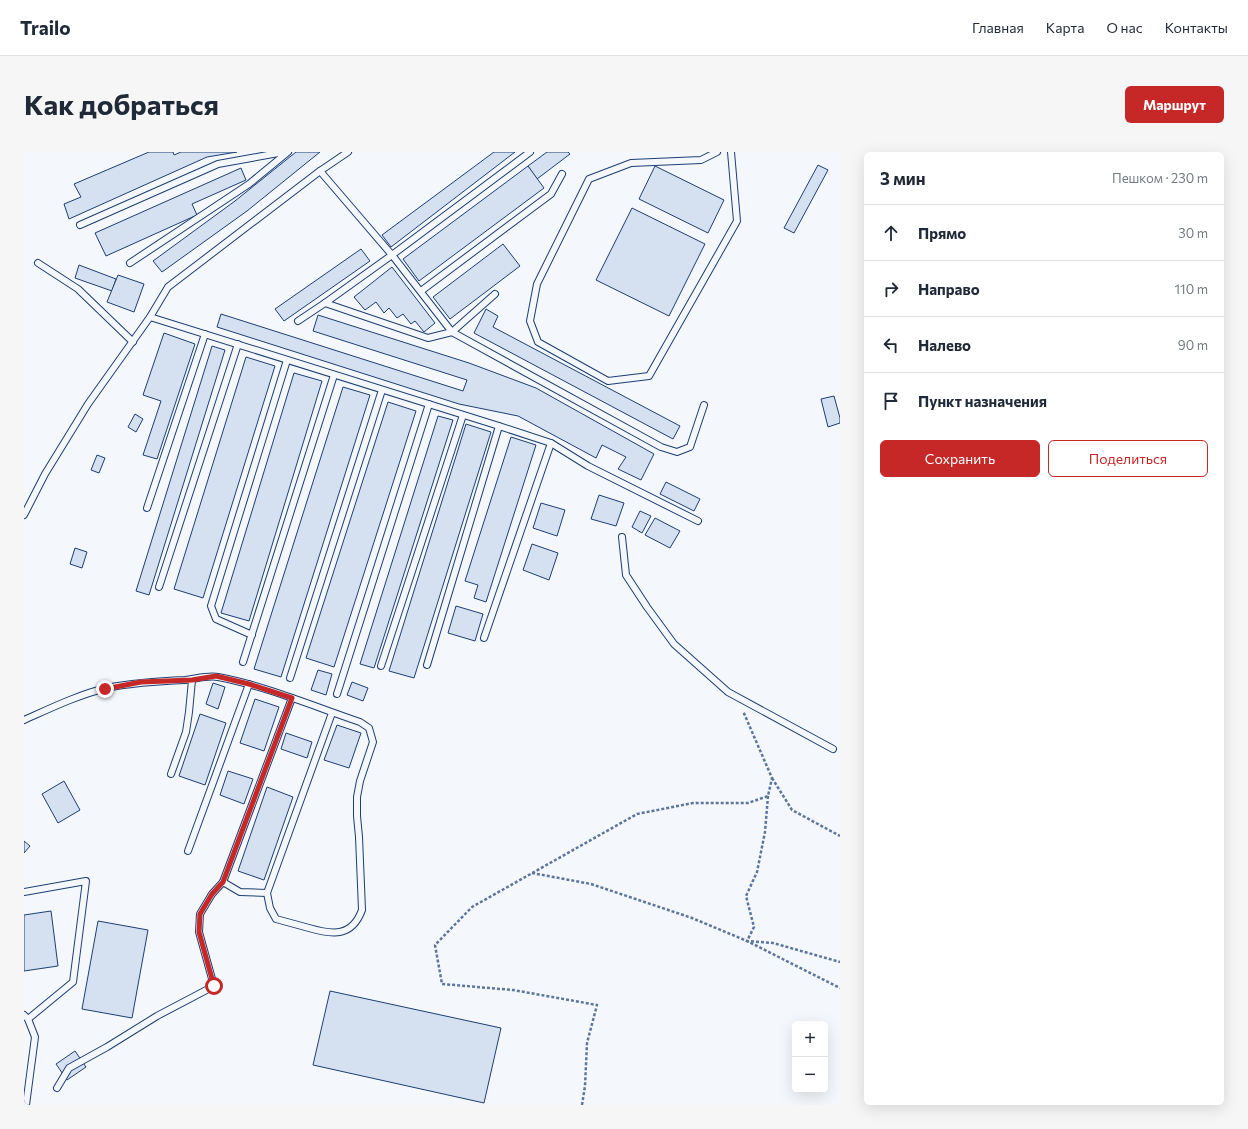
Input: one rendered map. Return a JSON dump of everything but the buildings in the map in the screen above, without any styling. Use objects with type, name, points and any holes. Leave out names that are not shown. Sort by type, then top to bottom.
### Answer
[{"type":"lane","points":[[80,225],[218,164],[284,152]]},
{"type":"lane","points":[[130,263],[249,184],[288,152]]},
{"type":"lane","points":[[24,516],[45,474],[88,404],[133,342],[168,287],[320,170],[348,152]]},
{"type":"lane","points":[[298,321],[392,255],[530,152]]},
{"type":"lane","points":[[717,152],[701,160],[631,163],[589,179],[537,284],[530,321],[538,342],[608,381],[650,376],[737,221],[731,152]]},
{"type":"lane","points":[[320,170],[392,255],[452,332],[661,448],[677,452],[690,447],[704,405]]},
{"type":"lane","points":[[421,291],[551,194],[562,174]]},
{"type":"lane","points":[[38,263],[78,289],[133,342]]},
{"type":"lane","points":[[325,303],[428,338],[452,332],[495,294]]},
{"type":"lane","points":[[150,317],[551,443],[588,466],[698,521]]},
{"type":"lane","points":[[147,508],[205,334]]},
{"type":"lane","points":[[159,587],[238,344]]},
{"type":"lane","points":[[252,635],[216,619],[211,606],[287,360]]},
{"type":"lane","points":[[243,662],[334,375]]},
{"type":"lane","points":[[290,678],[382,390]]},
{"type":"lane","points":[[337,694],[430,404]]},
{"type":"lane","points":[[381,666],[463,415]]},
{"type":"lane","points":[[427,665],[499,426]]},
{"type":"lane","points":[[484,638],[551,443]]},
{"type":"lane","points":[[622,537],[626,575],[674,644],[728,692],[737,698],[833,749]]},
{"type":"lane","points":[[24,720],[74,698],[105,689],[141,682],[192,680],[216,676],[249,684],[292,698],[360,722],[369,728],[373,742],[360,780],[357,797],[357,816],[360,837],[362,910],[358,920],[351,928],[340,932],[326,933],[276,919],[270,908],[267,893],[332,713]]},
{"type":"lane","points":[[171,774],[186,732],[192,680]]},
{"type":"lane","points":[[188,851],[249,684]]},
{"type":"lane","points":[[57,1088],[69,1068],[107,1047],[157,1016],[214,986],[199,932],[200,914],[212,894],[223,882],[292,698]]},
{"type":"lane","points":[[24,892],[86,881],[73,982],[26,1017],[35,1037],[26,1105]]},
{"type":"lane","points":[[223,882],[240,892],[267,893]]},
{"type":"path","points":[[737,698],[772,778],[792,810],[840,836]]},
{"type":"path","points":[[747,941],[754,927],[746,896],[757,872],[765,832],[768,796],[772,778]]},
{"type":"path","points":[[582,1105],[585,1086],[587,1044],[597,1005],[513,990],[442,984],[434,945],[472,907],[636,814],[693,803],[748,803],[768,796]]},
{"type":"path","points":[[531,873],[591,884],[692,918],[747,941],[840,988]]},
{"type":"path","points":[[747,941],[773,944],[840,962]]},
{"type":"route","points":[[105,689],[141,682],[192,680],[216,676],[249,684],[292,698],[223,882],[212,894],[200,914],[199,932],[214,986]]}]
